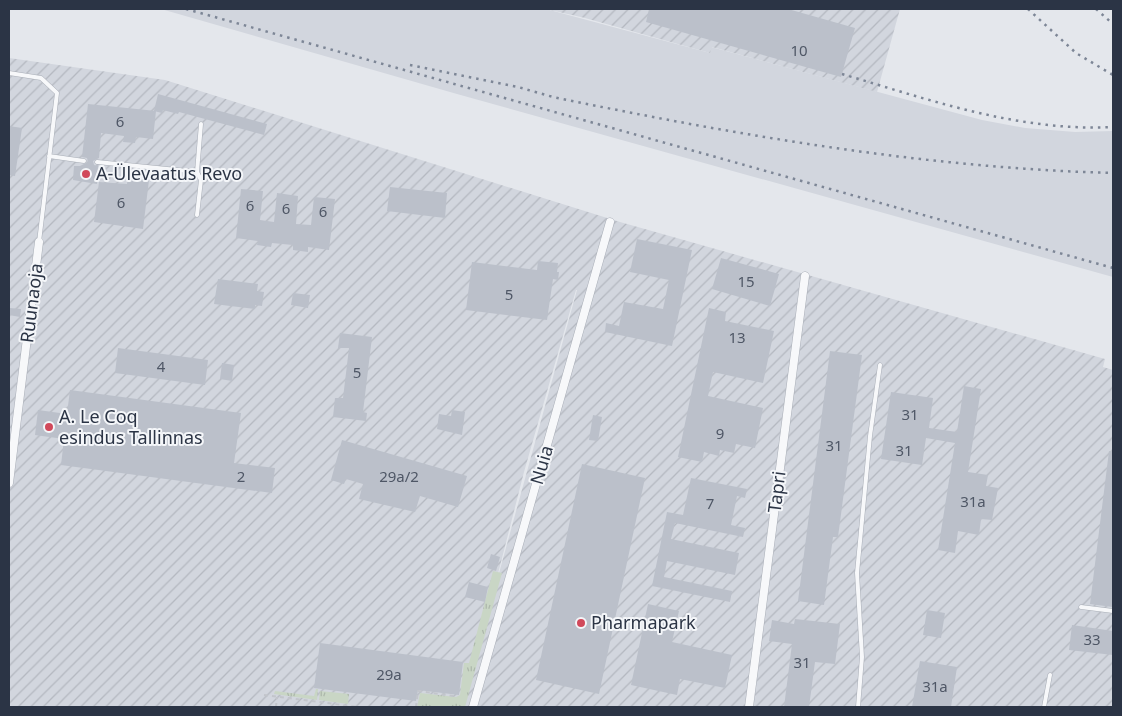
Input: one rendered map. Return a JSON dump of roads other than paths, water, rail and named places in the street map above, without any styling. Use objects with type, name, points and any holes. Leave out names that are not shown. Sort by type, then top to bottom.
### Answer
[{"type":"street","name":"Nuia","points":[[473,707],[610,222]]},
{"type":"street","name":"Ruunaoja","points":[[9,484],[39,242]]},
{"type":"street","name":"Tapri","points":[[749,707],[805,276]]},
{"type":"lane","points":[[9,73],[41,78],[57,94],[39,242]]},
{"type":"lane","points":[[198,215],[201,180],[197,172],[200,124]]},
{"type":"lane","points":[[50,156],[84,161]]},
{"type":"lane","points":[[97,162],[197,172]]},
{"type":"lane","points":[[858,707],[862,657],[857,573],[880,365]]},
{"type":"lane","points":[[1081,607],[1113,611]]},
{"type":"lane","points":[[1044,707],[1050,675]]},
{"type":"railway","points":[[186,9],[1113,268]]},
{"type":"railway","points":[[1028,9],[1076,53],[1113,75]]},
{"type":"railway","points":[[1096,9],[1113,24]]},
{"type":"railway","points":[[410,65],[622,111],[831,147],[901,157],[972,164],[1042,170],[1113,173]]},
{"type":"railway","points":[[842,74],[942,104],[1010,119],[1078,127],[1113,127]]},
{"type":"place","name":"A-Ülevaatus Revo","points":[[86,174]]},
{"type":"place","name":"A. Le Coq esindus Tallinnas","points":[[49,427]]},
{"type":"place","name":"Pharmapark","points":[[581,623]]}]
